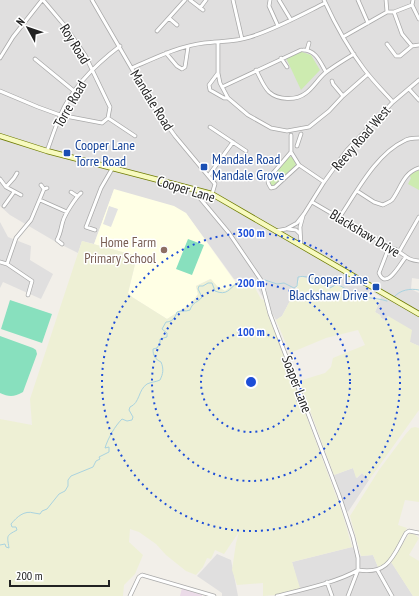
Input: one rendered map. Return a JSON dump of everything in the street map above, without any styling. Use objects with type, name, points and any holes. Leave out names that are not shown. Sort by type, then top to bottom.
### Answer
[{"type":"main road","name":"Cooper Lane","points":[[0,136],[112,169],[212,194],[419,314]]},
{"type":"street","points":[[0,58],[13,37],[42,0]]},
{"type":"street","name":"Roy Road","points":[[42,0],[55,12],[85,55],[110,107],[108,118]]},
{"type":"street","name":"Mandale Road","points":[[92,0],[154,107],[175,136],[209,175]]},
{"type":"street","points":[[157,31],[185,0]]},
{"type":"street","points":[[190,0],[201,9],[206,0]]},
{"type":"street","points":[[233,0],[242,39]]},
{"type":"street","points":[[270,0],[269,6],[278,26]]},
{"type":"street","points":[[279,0],[291,20]]},
{"type":"street","points":[[358,0],[368,23]]},
{"type":"street","points":[[386,0],[387,12]]},
{"type":"street","points":[[413,0],[412,5],[419,19]]},
{"type":"street","points":[[132,68],[166,53],[188,47],[204,43],[218,43],[250,37],[291,20],[325,2],[343,37],[354,54],[368,74],[393,102]]},
{"type":"street","points":[[343,37],[387,12],[394,12],[412,5]]},
{"type":"street","points":[[394,12],[402,34],[412,46]]},
{"type":"street","points":[[169,18],[177,25]]},
{"type":"street","points":[[398,36],[402,34]]},
{"type":"street","points":[[218,43],[218,73],[220,82],[228,98],[248,115],[271,128],[287,132],[309,127],[329,111],[343,96],[368,74]]},
{"type":"street","points":[[307,50],[309,43]]},
{"type":"street","points":[[387,44],[396,56],[400,56],[412,46],[419,45]]},
{"type":"street","name":"Torre Road","points":[[47,151],[60,115],[74,91],[92,70],[120,46]]},
{"type":"street","points":[[166,53],[177,66],[182,69],[186,67],[188,47]]},
{"type":"street","points":[[222,87],[302,50],[311,51],[326,72]]},
{"type":"street","points":[[256,70],[262,83],[269,92],[281,98],[296,98],[306,94],[326,72],[354,54]]},
{"type":"street","points":[[282,58],[287,67]]},
{"type":"street","points":[[35,59],[74,91]]},
{"type":"street","points":[[218,73],[209,84],[210,90],[224,98],[228,98]]},
{"type":"street","name":"Reevy Road West","points":[[304,214],[324,182],[347,150],[393,102],[419,80]]},
{"type":"street","points":[[332,81],[343,96]]},
{"type":"street","points":[[409,89],[419,100]]},
{"type":"street","points":[[0,92],[60,115],[102,123],[108,118],[135,136]]},
{"type":"street","points":[[210,127],[246,151]]},
{"type":"street","points":[[297,146],[301,134]]},
{"type":"street","points":[[299,140],[291,137],[291,152],[299,165],[324,182]]},
{"type":"street","points":[[339,218],[374,167],[392,148],[405,140],[419,138]]},
{"type":"street","points":[[212,194],[215,184],[209,175],[233,142]]},
{"type":"street","points":[[291,152],[271,174],[267,183],[271,188],[275,187],[299,165]]},
{"type":"street","points":[[357,191],[374,202],[383,205],[391,200],[404,178],[412,170],[419,168]]},
{"type":"street","points":[[95,230],[85,228],[112,169]]},
{"type":"street","points":[[6,187],[14,178],[16,173]]},
{"type":"street","points":[[0,179],[6,187],[21,195]]},
{"type":"street","points":[[8,264],[16,238],[31,220],[46,188],[41,185]]},
{"type":"street","name":"Soaper Lane","points":[[198,190],[199,197],[229,233],[261,280],[270,314],[347,518],[358,558],[358,570]]},
{"type":"street","points":[[4,206],[14,192]]},
{"type":"street","points":[[71,192],[77,196]]},
{"type":"street","points":[[62,244],[57,240],[61,234],[62,222],[77,196],[81,193]]},
{"type":"street","points":[[40,200],[67,212]]},
{"type":"street","name":"Blackshaw Drive","points":[[312,202],[399,252],[405,258],[419,261]]},
{"type":"street","points":[[275,231],[293,226],[304,214]]},
{"type":"street","points":[[301,246],[300,227],[304,214]]},
{"type":"street","points":[[399,252],[419,217]]},
{"type":"street","points":[[286,229],[296,230],[300,234]]},
{"type":"street","points":[[389,247],[379,273],[381,278],[385,280],[389,279],[405,258]]},
{"type":"street","points":[[0,262],[8,264],[34,280],[28,295]]},
{"type":"street","points":[[277,596],[327,582],[351,574],[358,570],[369,572],[378,570],[386,566],[390,561],[409,531],[419,533]]},
{"type":"street","points":[[348,596],[358,570]]},
{"type":"street","points":[[378,570],[392,596]]},
{"type":"street","points":[[130,596],[139,577],[142,575],[214,596]]},
{"type":"street","points":[[327,582],[332,596]]},
{"type":"shaded area","points":[[0,0],[419,0],[419,279],[412,278],[411,289],[419,293],[419,346],[410,342],[388,316],[386,321],[375,312],[381,297],[370,290],[363,298],[346,290],[328,287],[300,276],[292,297],[282,316],[276,320],[254,282],[234,279],[186,213],[114,190],[94,244],[82,241],[78,253],[10,215],[0,206]]},
{"type":"shaded area","name":"Home Farm Primary School","points":[[114,189],[174,206],[186,213],[236,283],[225,291],[210,279],[196,286],[198,294],[191,304],[167,319],[132,297],[128,293],[137,256],[94,244]]},
{"type":"shaded area","points":[[109,206],[118,209],[111,227],[103,224]]},
{"type":"shaded area","points":[[0,222],[8,237],[31,246],[30,260],[53,274],[41,299],[3,282],[0,288]]},
{"type":"shaded area","points":[[82,241],[137,256],[128,293],[167,319],[191,304],[198,294],[196,286],[211,279],[217,286],[225,291],[236,283],[254,286],[261,299],[264,300],[268,315],[342,512],[352,547],[292,562],[300,588],[275,595],[263,596],[263,583],[237,585],[232,570],[239,532],[224,554],[215,550],[211,559],[207,558],[203,567],[196,575],[186,571],[166,555],[156,544],[139,532],[130,529],[129,542],[143,555],[135,574],[124,585],[123,596],[0,596],[0,419],[32,425],[30,399]]},
{"type":"shaded area","points":[[302,277],[315,281],[329,289],[336,285],[342,287],[349,295],[360,299],[366,298],[380,301],[375,312],[385,321],[388,316],[412,330],[410,342],[419,346],[419,410],[369,480],[362,473],[356,478],[353,468],[334,475],[299,381],[325,373],[331,367],[333,358],[365,345],[358,330],[326,338],[290,353],[276,320],[282,316],[292,297],[293,299],[300,278]]},
{"type":"shaded area","points":[[411,428],[419,428],[419,502],[405,500],[398,525],[407,528],[388,561],[382,566],[378,567],[373,555],[361,556],[350,516],[379,470],[405,435]]},
{"type":"shaded area","points":[[353,468],[357,478],[362,473],[369,480],[348,512],[334,475]]},
{"type":"shaded area","points":[[409,534],[414,534],[419,538],[409,555],[419,561],[419,596],[413,596],[391,562]]},
{"type":"shaded area","points":[[352,547],[361,556],[373,555],[378,567],[392,563],[413,596],[282,596],[300,592],[292,562]]},
{"type":"shaded area","points":[[217,554],[231,560],[238,596],[222,596],[222,593],[197,576]]},
{"type":"shaded area","points":[[182,588],[202,595],[202,596],[180,596]]},
{"type":"green space","points":[[298,52],[311,55],[320,70],[301,90],[286,58]]},
{"type":"green space","points":[[288,157],[292,157],[295,160],[296,166],[272,186],[269,183],[269,179]]},
{"type":"green space","points":[[419,170],[419,190],[408,184],[411,178],[409,175]]},
{"type":"green space","points":[[188,239],[204,245],[192,275],[176,269]]},
{"type":"green space","points":[[10,300],[52,314],[42,343],[1,329]]},
{"type":"green space","points":[[0,336],[33,348],[36,350],[37,354],[23,392],[14,396],[0,393]]},
{"type":"waterway","points":[[265,280],[277,284],[284,283],[294,288],[297,286],[298,277],[302,276],[315,280],[330,288],[337,284],[346,289],[349,295],[387,301]]},
{"type":"waterway","points":[[0,545],[5,544],[6,547],[9,548],[8,536],[17,530],[16,527],[12,527],[11,524],[18,517],[27,512],[40,514],[42,511],[47,509],[59,494],[65,491],[68,486],[68,480],[71,476],[93,467],[96,461],[100,459],[99,457],[109,452],[109,447],[105,448],[117,425],[122,419],[127,421],[132,420],[133,417],[129,410],[130,407],[136,403],[142,390],[147,384],[160,380],[161,378],[163,367],[161,362],[157,360],[153,354],[153,349],[157,348],[160,343],[160,339],[167,337],[167,333],[162,329],[166,322],[173,319],[177,312],[190,310],[202,297],[198,289],[199,286],[212,283],[215,291],[222,293],[228,291],[239,282],[260,280]]},
{"type":"waterway","points":[[394,297],[405,290],[419,290]]},
{"type":"place","name":"Cooper Lane Torre Road","points":[[67,153]]},
{"type":"place","name":"Mandale Road Mandale Grove","points":[[204,167]]},
{"type":"place","name":"Home Farm Primary School","points":[[164,250]]},
{"type":"place","name":"Cooper Lane Blackshaw Drive","points":[[376,287]]}]
